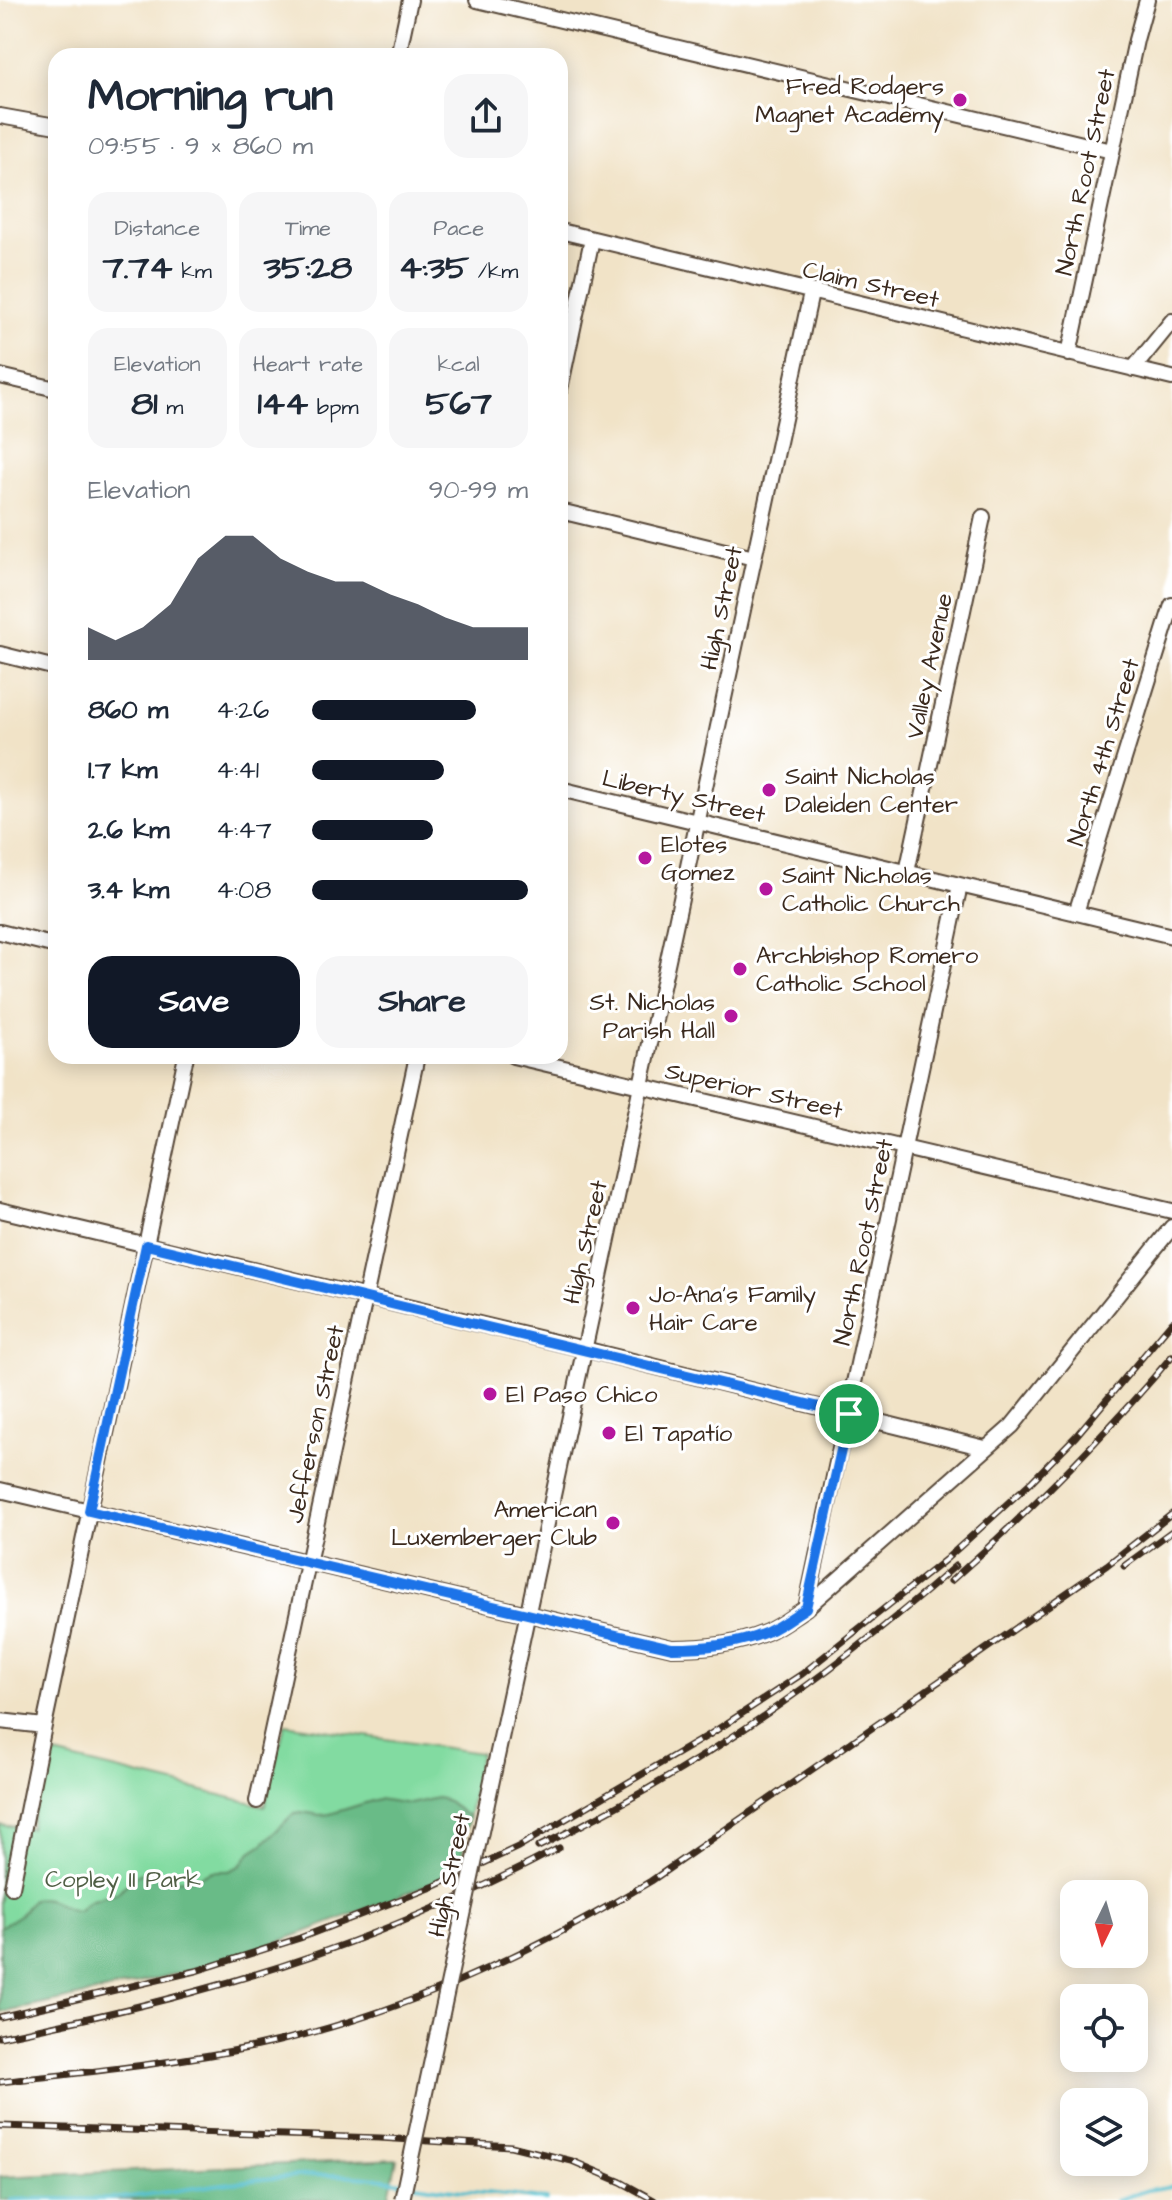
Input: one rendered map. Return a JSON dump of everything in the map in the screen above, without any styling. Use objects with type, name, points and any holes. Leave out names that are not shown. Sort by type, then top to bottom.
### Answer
[{"type":"street","points":[[400,48],[410,0]]},
{"type":"street","points":[[477,0],[1112,151]]},
{"type":"street","name":"North Root Street","points":[[1069,354],[1147,0]]},
{"type":"street","points":[[0,116],[48,125]]},
{"type":"street","name":"Claim Street","points":[[568,233],[1172,378]]},
{"type":"street","points":[[568,352],[592,239]]},
{"type":"street","name":"High Street","points":[[402,2200],[811,293]]},
{"type":"street","points":[[1133,369],[1172,321]]},
{"type":"street","points":[[0,376],[48,387]]},
{"type":"street","points":[[568,513],[754,558]]},
{"type":"street","name":"Valley Avenue","points":[[907,872],[983,517]]},
{"type":"street","name":"North 4th Street","points":[[1076,913],[1172,605]]},
{"type":"street","points":[[0,654],[48,666]]},
{"type":"street","name":"Liberty Street","points":[[568,791],[1172,936]]},
{"type":"street","name":"North Root Street","points":[[806,1608],[960,885]]},
{"type":"street","points":[[0,932],[48,944]]},
{"type":"street","points":[[12,1887],[184,1064]]},
{"type":"street","name":"Jefferson Street","points":[[257,1801],[415,1064]]},
{"type":"street","name":"Superior Street","points":[[546,1064],[1172,1211]]},
{"type":"street","points":[[0,1210],[985,1448]]},
{"type":"street","points":[[0,1490],[672,1648],[702,1648],[738,1642],[770,1631],[806,1608],[1012,1426],[1172,1227]]},
{"type":"street","points":[[0,1721],[44,1726]]},
{"type":"green space","name":"Copley II Park","points":[[285,1724],[480,1753],[459,1872],[224,1960],[143,1982],[0,2013],[0,1825],[30,1828],[47,1753],[265,1806]]},
{"type":"green space","points":[[437,1798],[469,1816],[459,1872],[224,1960],[143,1982],[0,2013],[0,1927],[21,1914],[32,1899],[47,1899],[78,1911],[89,1901],[118,1892],[145,1872],[173,1880],[195,1878],[213,1871],[229,1871],[240,1866],[294,1813],[330,1814],[378,1799],[410,1804]]},
{"type":"green space","points":[[397,2159],[388,2200],[0,2200],[0,2177]]},
{"type":"waterway","points":[[11,2200],[109,2199],[292,2176],[366,2177],[402,2182]]},
{"type":"waterway","points":[[411,2184],[546,2200]]},
{"type":"waterway","points":[[1117,2200],[1172,2186]]},
{"type":"railway","points":[[0,2017],[196,1971],[300,1938],[435,1886],[518,1847],[709,1735],[802,1674],[945,1560],[1032,1481],[1076,1436],[1172,1322]]},
{"type":"railway","points":[[951,1581],[1066,1473],[1172,1356]]},
{"type":"railway","points":[[0,2082],[190,2058],[307,2034],[409,2001],[507,1959],[651,1881],[1107,1565],[1172,1514]]},
{"type":"railway","points":[[1124,1566],[1172,1531]]},
{"type":"railway","points":[[538,1847],[649,1788],[756,1721],[858,1646],[955,1566]]},
{"type":"railway","points":[[0,2037],[166,1999],[285,1965],[425,1912],[559,1848]]},
{"type":"railway","points":[[0,2126],[380,2138],[511,2146],[572,2161],[654,2200]]},
{"type":"place","name":"Fred Rodgers Magnet Academy","points":[[960,100]]},
{"type":"place","name":"Saint Nicholas Daleiden Center","points":[[769,790]]},
{"type":"place","name":"Elotes Gomez","points":[[645,858]]},
{"type":"place","name":"Saint Nicholas Catholic Church","points":[[766,889]]},
{"type":"place","name":"Archbishop Romero Catholic School","points":[[740,969]]},
{"type":"place","name":"St. Nicholas Parish Hall","points":[[731,1016]]},
{"type":"place","name":"Jo-Ana's Family Hair Care","points":[[633,1308]]},
{"type":"place","name":"El Paso Chico","points":[[490,1394]]},
{"type":"place","name":"El Tapatío","points":[[609,1433]]},
{"type":"place","name":"American Luxemberger Club","points":[[613,1523]]},
{"type":"route","points":[[146,1245],[849,1414],[806,1608],[770,1631],[738,1642],[702,1648],[672,1648],[89,1511],[146,1245]]}]
